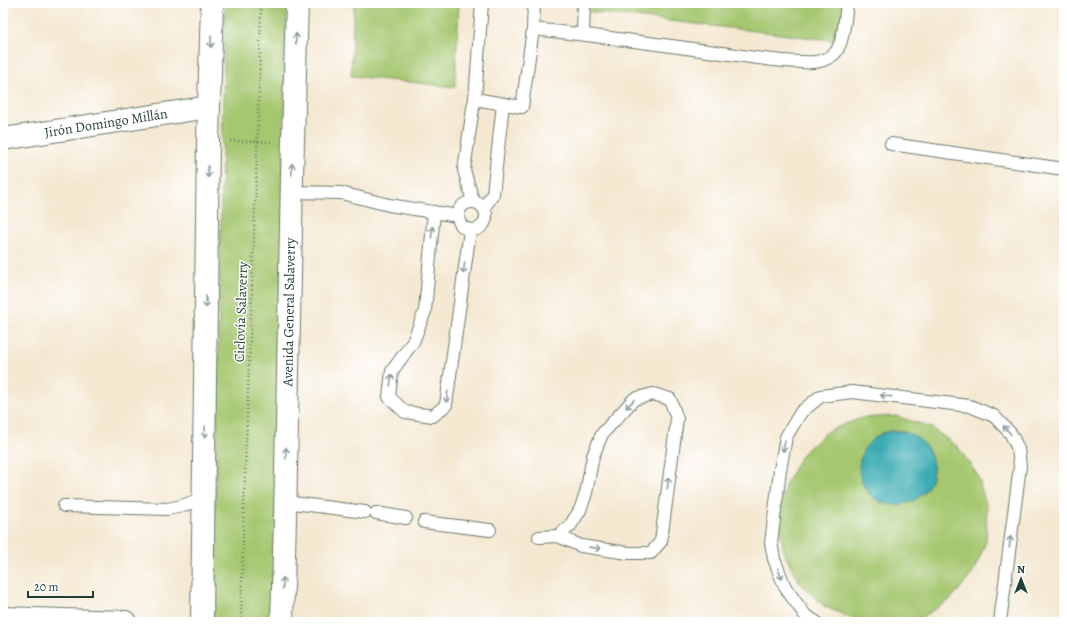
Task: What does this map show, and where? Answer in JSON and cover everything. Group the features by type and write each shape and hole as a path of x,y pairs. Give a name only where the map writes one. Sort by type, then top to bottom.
{"main road":[{"path":"202,622 208,140 212,3"},
{"name":"Avenida General Salaverry","path":"282,622 291,192 297,3"},
{"name":"Jirón Domingo Millán","path":"3,139 209,107"},
{"path":"3,618 125,622"}],"lane":[{"path":"473,202 464,170 475,99 482,3"},
{"path":"475,99 522,107 533,29 534,3"},
{"path":"583,34 584,3"},
{"path":"533,29 583,34 770,60 820,62 833,55 843,37 847,3"},
{"path":"484,208 493,194 503,104"},
{"path":"891,144 1064,169"},
{"path":"291,192 341,193 389,205 458,216"},
{"path":"473,202 484,208 487,217 483,225 479,228 470,230 461,225 458,216 459,211 464,204 473,202"},
{"path":"434,212 425,311 413,342 392,370 389,397 405,412 433,416 446,405 470,230"},
{"path":"816,622 805,615 785,587 774,559 772,543 780,470 786,437 801,412 821,396 852,392 970,406 994,416 1011,434 1018,448 1020,466 1000,622"},
{"path":"539,537 558,536 581,546 628,553 651,553 661,541 677,419 670,399 653,394 634,399 602,434 593,456 586,493 580,510 570,526 558,536"},
{"path":"64,506 168,509 182,506 204,498"},
{"path":"285,502 371,512 406,518"},
{"path":"424,522 490,530"}],"path":[{"name":"Ciclovía Salaverry","path":"241,622 243,519 261,3"},
{"path":"208,140 293,143"}],"green space":[{"path":"225,3 287,3 274,622 213,622"},
{"path":"354,3 459,3 455,87 351,76"},
{"path":"577,3 845,3 839,41 576,10"},
{"path":"896,416 930,427 958,447 978,476 987,508 986,542 973,573 951,599 922,617 899,622 869,622 855,620 824,606 800,583 784,553 778,519 785,485 802,454 828,431 861,418","holes":["891,430 903,431 934,466 932,478 927,489 918,498 882,503 872,497 864,487 879,434"]}],"water":[{"path":"889,431 903,431 917,437 927,447 933,461 931,482 927,489 917,499 903,505 889,505 875,499 865,489 859,475 859,461 865,447 875,437"}]}
